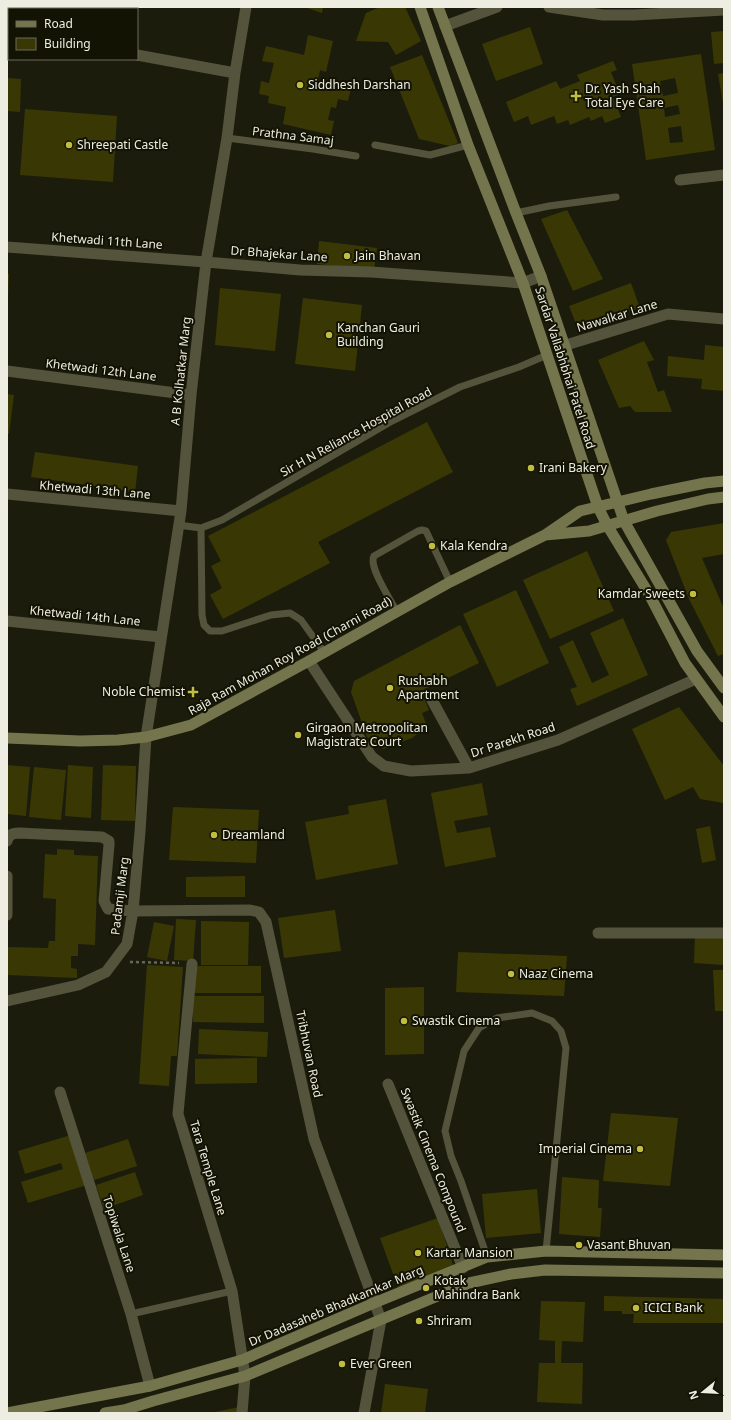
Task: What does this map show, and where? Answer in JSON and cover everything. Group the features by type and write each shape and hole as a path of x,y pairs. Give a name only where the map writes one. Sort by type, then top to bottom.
{"main road":[{"name":"Sardar Vallabhbhai Patel Road","path":"420,7 468,145 523,283 598,506 607,525 649,594 685,663 724,717"},
{"name":"Sardar Vallabhbhai Patel Road","path":"438,7 516,213 542,276 624,521 697,651 724,688"},
{"name":"Raja Ram Mohan Roy Road (Charni Road)","path":"7,738 80,741 146,737 191,725 450,582 545,535 580,510 705,483 724,481"},
{"path":"705,483 708,500"},
{"name":"Raja Ram Mohan Roy Road (Charni Road)","path":"545,535 589,531 657,511 724,497"},
{"name":"Dr Dadasaheb Bhadkamkar Marg","path":"7,1413 20,1412 150,1386 242,1360 374,1303 487,1258 546,1251 724,1255"},
{"path":"105,1413 124,1412 153,1401 245,1376 469,1283 511,1274 546,1270 724,1273"},
{"path":"303,1334 309,1349"}],"street":[{"name":"A B Kolhatkar Marg","path":"146,737 181,511 191,395 206,262 227,138 235,73 246,7"},
{"path":"445,26 497,7"},
{"path":"549,7 602,15 634,15 724,10"},
{"path":"138,54 235,73"},
{"path":"680,180 724,176"},
{"name":"Khetwadi 11th Lane","path":"7,247 206,262"},
{"name":"Dr Bhajekar Lane","path":"206,262 300,270 371,272 523,283 542,276"},
{"name":"Nawalkar Lane","path":"566,345 668,314 724,319"},
{"name":"Khetwadi 12th Lane","path":"7,371 191,395"},
{"name":"Khetwadi 13th Lane","path":"7,494 181,511"},
{"name":"Khetwadi 14th Lane","path":"7,621 161,637"},
{"name":"Dr Parekh Road","path":"309,661 372,757 384,766 411,771 469,768 558,740 696,679"},
{"path":"432,700 469,768"},
{"name":"Padamji Marg","path":"7,1001 78,985 106,972 127,944 133,911 146,737"},
{"name":"Tribhuvan Road","path":"7,841 8,837 19,833 106,838 109,841 109,845 104,902 108,909 133,911 250,910 259,912 266,922 314,1139 381,1320"},
{"path":"7,876 7,915"},
{"path":"598,933 724,934"},
{"name":"Tara Temple Lane","path":"192,964 178,1114 232,1291 245,1376 242,1413"},
{"name":"Swastik Cinema Compound","path":"388,1084 462,1268"},
{"name":"Topiwala Lane","path":"60,1092 131,1314 150,1386"},
{"path":"364,1413 381,1320"}],"lane":[{"name":"Prathna Samaj","path":"227,138 356,156"},
{"path":"376,145 430,155 468,145"},
{"path":"516,213 549,206 616,197"},
{"name":"Sir H N Reliance Hospital Road","path":"178,525 201,528 222,520 399,418 460,387 519,367 546,355"},
{"path":"201,528 202,615 204,625 210,631 222,631 271,615 290,613 301,620 324,652"},
{"path":"398,612 374,569 372,559 374,556 418,531 426,531 450,582"},
{"path":"487,1258 451,1156 445,1131 464,1051 478,1028 496,1018 532,1013 552,1021 561,1031 566,1048 546,1251"},
{"path":"131,1314 232,1291"}],"path":[{"path":"127,944 127,962 192,964"}],"building":[{"path":"7,7 30,7 8,8 7,17"},
{"path":"304,7 323,7 322,13"},
{"path":"380,7 405,7 421,41 396,55 388,42 356,41 366,13"},
{"path":"530,27 543,64 496,81 482,44"},
{"path":"724,31 724,63 714,64 711,32"},
{"name":"Siddhesh Darshan","path":"308,35 333,41 326,72 320,70 318,80 351,88 348,101 338,99 336,108 331,107 328,120 334,121 331,135 283,124 286,107 268,103 269,96 259,94 261,81 269,83 274,63 262,61 266,46 304,55"},
{"path":"701,54 715,150 646,160 632,64","holes":["675,78 678,93 663,96 660,81","678,105 680,114 665,117 664,108","681,126 683,142 670,143 668,128"]},
{"path":"422,55 458,143 450,146 419,139 390,67"},
{"path":"613,61 617,70 611,72 620,94 613,97 621,117 605,123 602,116 591,121 589,117 570,125 568,120 557,124 554,116 531,125 528,116 514,122 506,102 556,81 560,89 580,81 577,75"},
{"path":"724,73 724,103 723,103 718,74"},
{"path":"7,78 21,79 20,112 7,111"},
{"name":"Shreepati Castle","path":"25,109 117,116 113,182 20,175"},
{"path":"567,210 603,279 573,291 541,219"},
{"name":"Jain Bhavan","path":"319,241 377,248 374,271 317,264"},
{"path":"7,274 9,274 8,297 7,297"},
{"path":"631,283 640,308 579,331 569,306"},
{"path":"220,288 281,294 275,351 215,345"},
{"name":"Kanchan Gauri Building","path":"303,298 362,305 355,371 295,364"},
{"path":"644,341 654,360 647,362 658,392 664,390 672,412 635,412 630,406 619,408 598,360"},
{"path":"705,345 724,347 724,391 701,389 702,379 667,376 668,356 704,360"},
{"path":"7,394 14,395 9,434 7,433"},
{"path":"427,422 453,472 318,542 330,563 223,619 210,595 222,588 211,566 221,561 208,536"},
{"path":"35,452 138,466 135,492 31,477"},
{"path":"724,523 724,554 702,558 724,609 724,654 718,656 689,599 666,540 671,532"},
{"path":"587,551 614,611 550,639 523,580"},
{"path":"516,590 549,663 497,687 463,614"},
{"path":"623,618 648,675 577,706 570,689 577,687 559,647 573,640 592,683 609,675 590,633"},
{"name":"Rushabh Apartment","path":"460,625 479,663 421,691 429,710 422,713 427,726 412,738 383,749 367,737 351,692 354,681"},
{"path":"679,707 724,766 724,803 700,799 693,787 665,800 632,729"},
{"path":"7,765 30,767 26,816 7,814"},
{"path":"68,765 93,767 91,818 65,816"},
{"path":"103,765 136,766 135,821 101,820"},
{"path":"34,767 66,770 61,820 29,817"},
{"path":"482,783 488,815 454,821 457,833 490,827 496,857 445,867 431,793"},
{"path":"386,799 398,864 316,880 305,822 349,814 348,806"},
{"name":"Dreamland","path":"173,807 259,810 256,863 169,860"},
{"path":"710,826 716,860 702,863 696,829"},
{"path":"57,849 74,850 74,855 98,856 95,945 78,944 78,956 71,956 71,968 77,969 77,978 7,975 7,947 48,948 49,941 55,941 56,899 43,898 45,854 57,855"},
{"path":"245,876 245,897 186,897 186,877"},
{"path":"335,910 341,951 284,958 278,918"},
{"path":"176,919 196,920 193,961 174,960"},
{"path":"201,921 249,922 248,965 201,965"},
{"path":"154,922 174,926 167,961 147,957"},
{"path":"695,935 724,937 724,965 694,963"},
{"name":"Naaz Cinema","path":"458,952 567,956 564,996 456,992"},
{"path":"147,965 183,967 177,1056 171,1056 169,1086 139,1084"},
{"path":"194,966 261,966 261,993 194,993"},
{"path":"713,970 724,970 724,1011 715,1011"},
{"name":"Swastik Cinema","path":"424,987 424,1054 385,1055 385,988"},
{"path":"193,996 264,996 264,1023 193,1022"},
{"path":"199,1029 268,1032 267,1057 198,1054"},
{"path":"257,1058 257,1083 195,1084 195,1059"},
{"name":"Imperial Cinema","path":"611,1113 678,1118 670,1186 603,1181"},
{"path":"71,1135 87,1185 28,1203 21,1182 63,1169 61,1163 25,1174 18,1151"},
{"path":"128,1139 137,1166 94,1180 85,1153"},
{"path":"135,1172 143,1195 104,1209 96,1185"},
{"path":"562,1177 599,1180 598,1208 602,1208 600,1237 559,1234"},
{"path":"537,1189 541,1233 486,1238 482,1194"},
{"name":"Kartar Mansion","path":"438,1218 454,1268 399,1290 380,1238"},
{"path":"604,1296 724,1299 724,1323 633,1323 634,1314 622,1314 622,1311 604,1311"},
{"path":"541,1301 585,1302 583,1342 562,1341 561,1363 583,1363 582,1404 537,1402 539,1363 555,1363 555,1341 539,1340"},
{"path":"385,1384 428,1389 425,1413 381,1413"},
{"path":"239,1407 238,1413 215,1413 215,1412"}],"place":[{"name":"Siddhesh Darshan","path":"300,85"},
{"name":"Dr. Yash Shah Total Eye Care","path":"576,96"},
{"name":"Shreepati Castle","path":"69,145"},
{"name":"Jain Bhavan","path":"347,256"},
{"name":"Kanchan Gauri Building","path":"329,335"},
{"name":"Irani Bakery","path":"531,468"},
{"name":"Kala Kendra","path":"432,546"},
{"name":"Kamdar Sweets","path":"693,594"},
{"name":"Rushabh Apartment","path":"390,688"},
{"name":"Noble Chemist","path":"193,692"},
{"name":"Girgaon Metropolitan Magistrate Court","path":"298,735"},
{"name":"Dreamland","path":"214,835"},
{"name":"Naaz Cinema","path":"511,974"},
{"name":"Swastik Cinema","path":"404,1021"},
{"name":"Imperial Cinema","path":"640,1149"},
{"name":"Vasant Bhuvan","path":"579,1245"},
{"name":"Kartar Mansion","path":"418,1253"},
{"name":"Kotak Mahindra Bank","path":"426,1288"},
{"name":"ICICI Bank","path":"636,1308"},
{"name":"Shriram","path":"419,1321"},
{"name":"Ever Green","path":"342,1364"}]}
